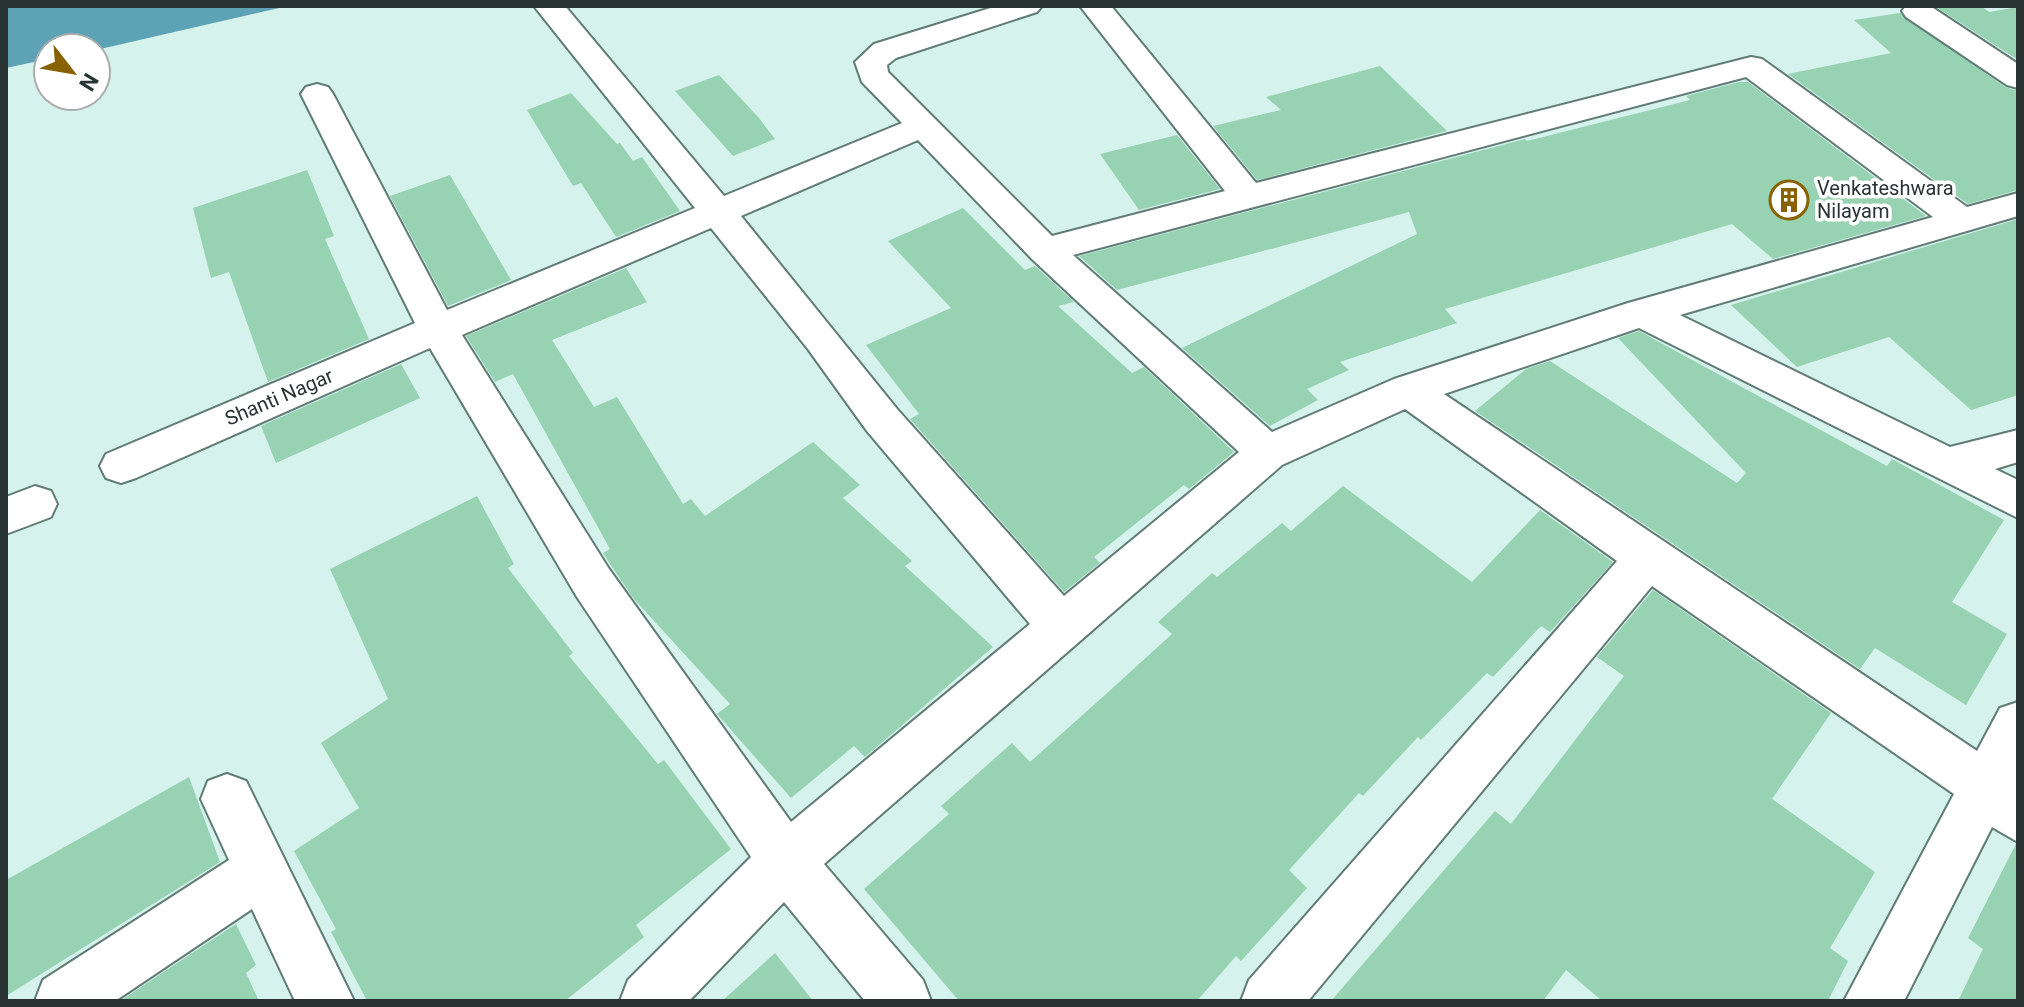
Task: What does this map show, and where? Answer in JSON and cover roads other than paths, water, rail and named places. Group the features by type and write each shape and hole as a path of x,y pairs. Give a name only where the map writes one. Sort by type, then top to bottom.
{"street":[{"path":"549,6 822,339 882,420 1062,627"},
{"path":"1027,6 885,51 871,62 873,75 1045,250 1267,453"},
{"path":"1095,6 1247,195"},
{"path":"1917,11 2018,78"},
{"path":"1045,250 1751,66 1961,220"},
{"path":"317,94 438,329 593,583 786,861 902,1001"},
{"name":"Shanti Nagar","path":"121,466 438,329 921,127"},
{"path":"649,1001 786,861 1267,453 1408,390 1642,313 2018,204"},
{"path":"1642,313 2018,500"},
{"path":"1408,390 2003,802"},
{"path":"1950,464 2018,446"},
{"path":"1270,1001 1648,558"},
{"path":"1873,1001 2003,802 2018,725"},
{"path":"227,799 325,1001"},
{"path":"64,1001 262,870"}],"water":[{"path":"6,6 288,6 112,46 112,32 32,32 32,62 6,68"}],"place":[{"name":"Venkateshwara Nilayam","path":"1789,200"}]}
